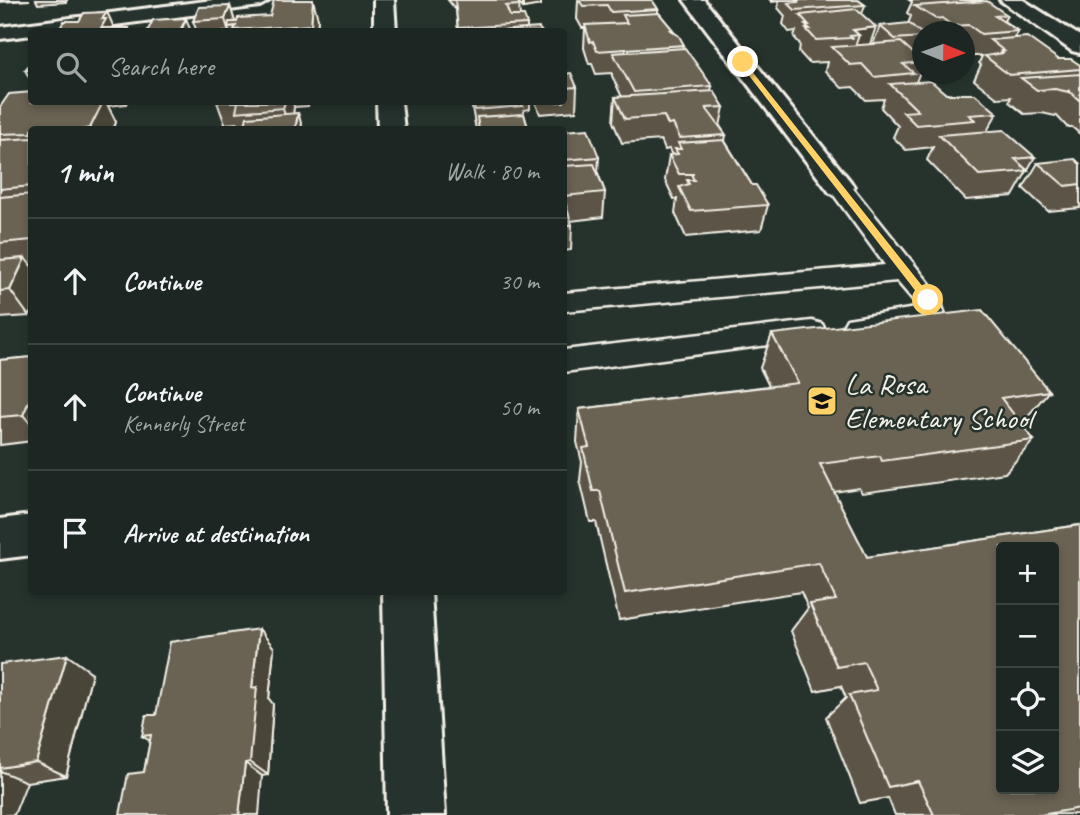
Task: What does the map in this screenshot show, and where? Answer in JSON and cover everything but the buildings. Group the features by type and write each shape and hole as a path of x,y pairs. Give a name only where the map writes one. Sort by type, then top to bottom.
{"street":[{"path":"40,28 260,0"},
{"path":"384,0 386,28"},
{"path":"694,0 840,187"},
{"path":"1010,0 1080,46"},
{"path":"0,52 8,32 28,29"},
{"path":"389,105 391,126"},
{"path":"0,539 28,536"},
{"path":"407,595 416,815"}],"lane":[{"path":"567,361 931,315 928,300 840,187"},
{"path":"567,302 904,272"}],"place":[{"name":"La Rosa Elementary School","path":"822,401"}],"route":[{"path":"743,62 928,300"}]}
